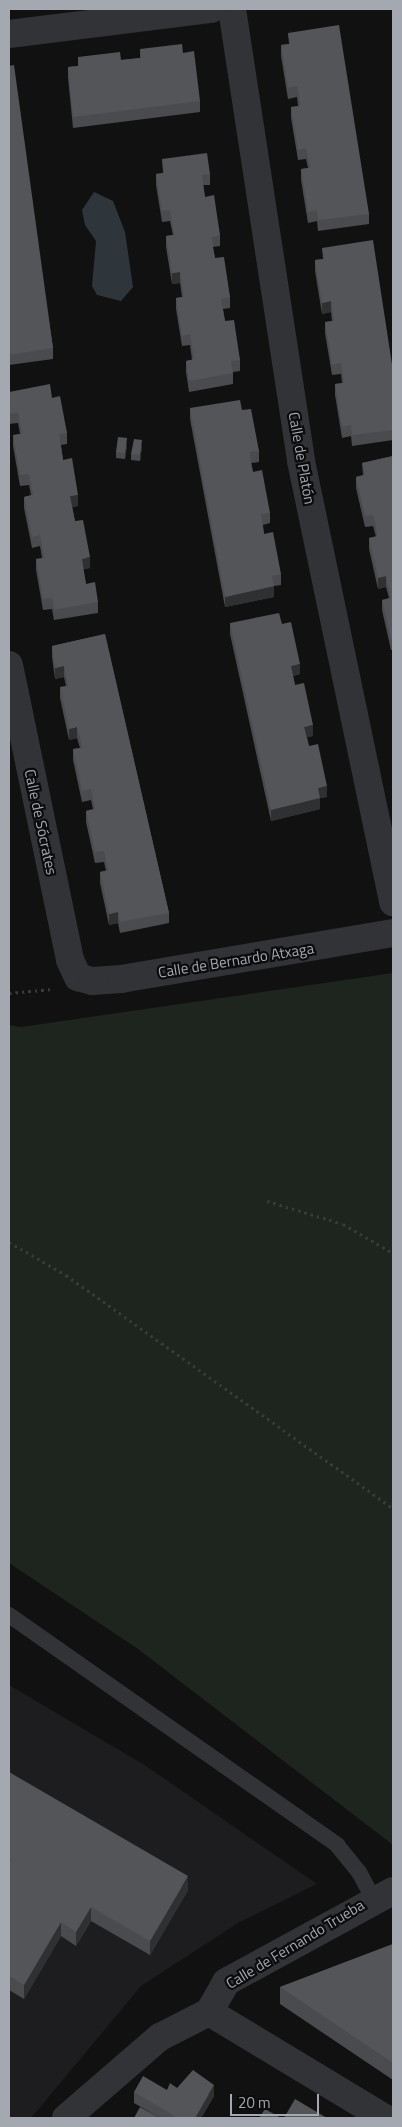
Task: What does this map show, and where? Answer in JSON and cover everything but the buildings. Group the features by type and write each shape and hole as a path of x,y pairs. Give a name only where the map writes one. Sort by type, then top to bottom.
{"street":[{"path":"9,34 211,9"},
{"name":"Calle de Platón","path":"232,9 301,461 393,903"},
{"name":"Calle de Sócrates","path":"9,665 70,960 78,976"},
{"name":"Calle de Bernardo Atxaga","path":"78,976 92,981 121,979 393,934"},
{"name":"Calle de Fernando Trueba","path":"209,2012 226,1982 383,1895"},
{"path":"66,2118 160,2037 209,2012 376,2116"}],"lane":[{"path":"9,1615 337,1845 359,1872 383,1895"}],"path":[{"path":"9,992 61,988 78,976"},
{"path":"267,1201 343,1224 393,1253"},
{"path":"9,1242 66,1275 393,1508"}],"shaded area":[{"path":"94,192 113,201 125,232 133,287 121,301 97,295 92,286 96,241 85,225 82,210"},
{"path":"393,973 393,1845 138,1649 9,1563 9,1025 21,1027"},
{"path":"9,1685 146,1766 317,1884 238,1923 141,1986 31,2118 9,2118"}]}
